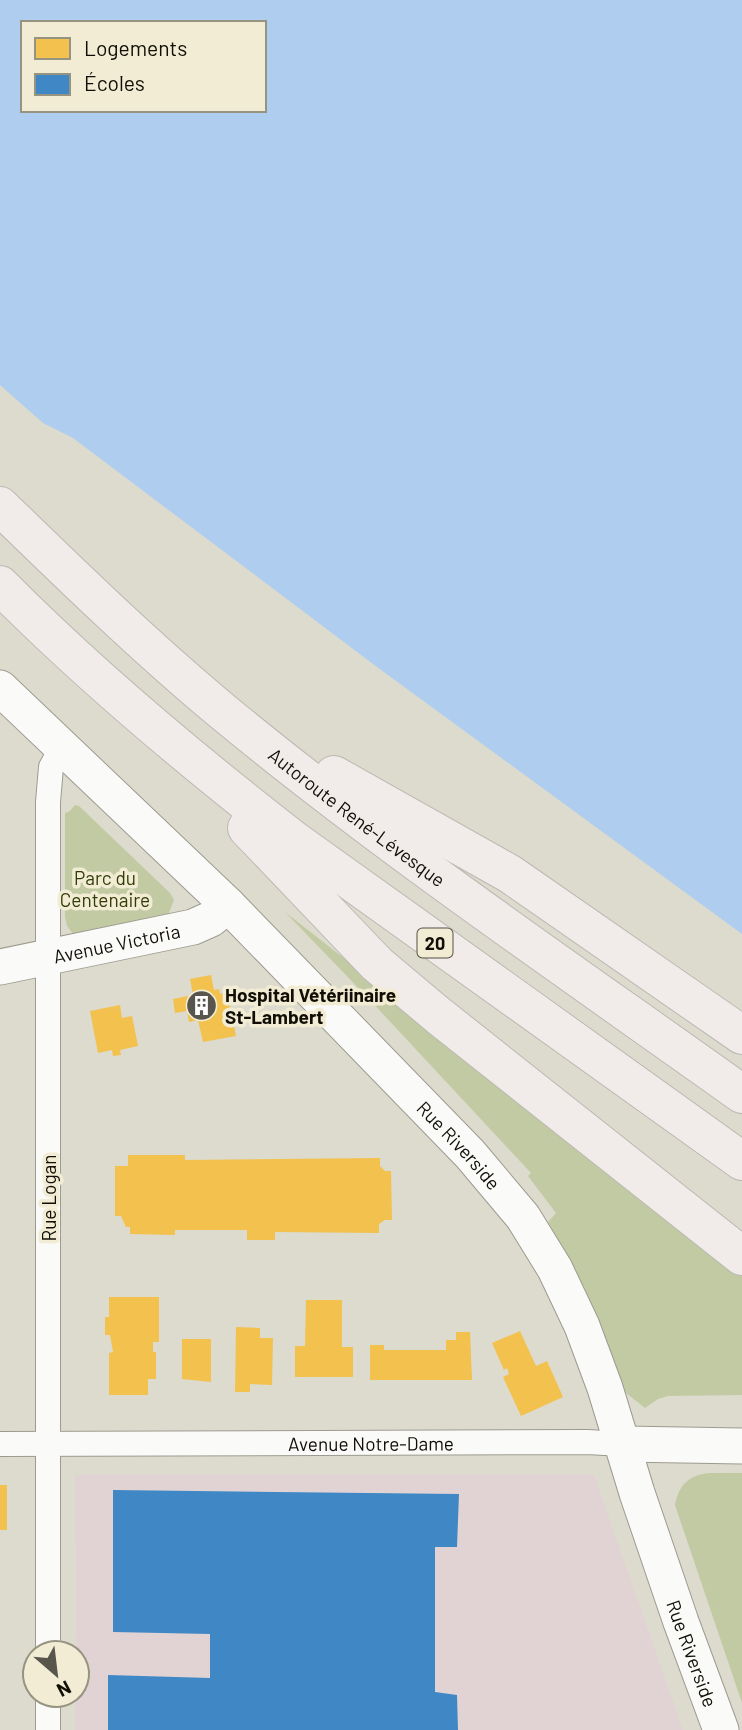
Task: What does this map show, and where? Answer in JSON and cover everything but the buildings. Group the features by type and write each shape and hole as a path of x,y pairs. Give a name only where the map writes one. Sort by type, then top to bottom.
{"highway":[{"name":"Autoroute René-Lévesque","path":"0,506 106,609 223,711 429,872 742,1094"},
{"name":"20","path":"0,584 138,712 240,798 348,880 742,1161"},
{"path":"223,711 510,874 742,1035"},
{"path":"138,712 377,964 742,1256"}],"street":[{"name":"Rue Riverside","path":"0,688 228,905 470,1154 523,1217 555,1269 582,1326 677,1609 721,1730"},
{"name":"Rue Logan","path":"48,1639 49,774 54,758 62,747"},
{"name":"Avenue Victoria","path":"0,967 193,927 211,919 228,905"},
{"name":"Avenue Notre-Dame","path":"0,1444 587,1442 742,1446"},
{"path":"48,1709 48,1730"}],"shaded area":[{"path":"75,1475 594,1475 683,1730 75,1730 75,1709 91,1709 91,1639 76,1639"}],"green space":[{"name":"Parc du Centenaire","path":"75,805 170,893 174,900 168,915 73,934 65,917 65,813"},
{"path":"285,912 742,1271 742,1395 668,1396 645,1408 626,1393 584,1288 548,1222 556,1213 528,1176 531,1173"},
{"path":"709,1473 742,1473 742,1703 675,1505 686,1482"}],"water":[{"path":"0,0 742,0 742,934 377,667 73,438 43,423 0,385"}],"place":[{"name":"Hospital Vétériinaire St-Lambert","path":"202,1005"}]}
